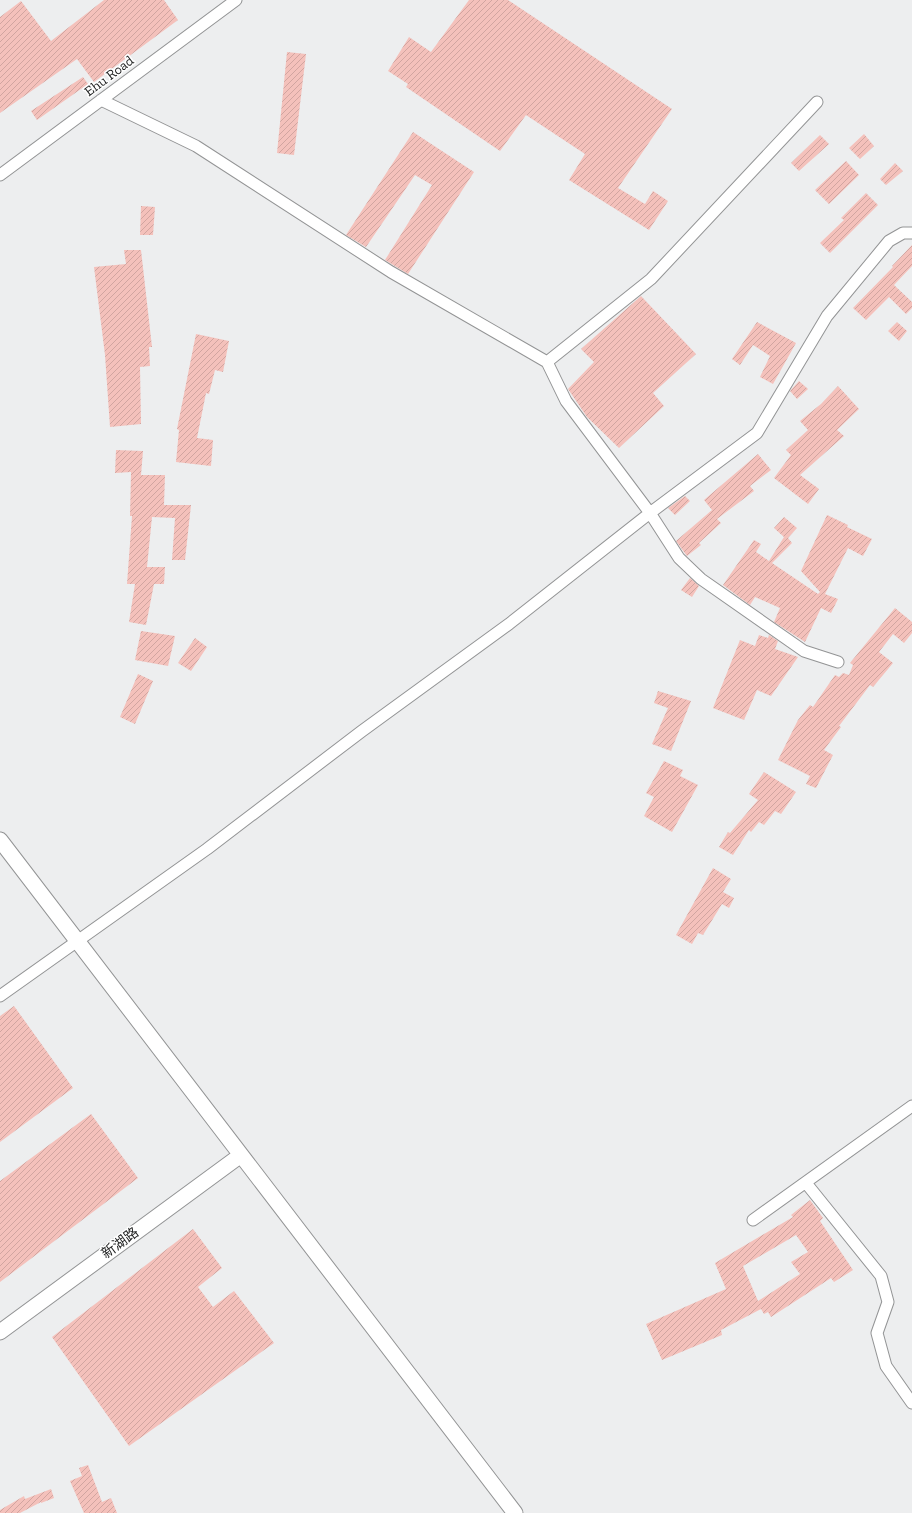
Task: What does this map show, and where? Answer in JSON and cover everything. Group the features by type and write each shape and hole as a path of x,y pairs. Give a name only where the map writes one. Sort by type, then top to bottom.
{"street":[{"name":"Ehu Road","path":"0,175 236,0"},
{"path":"101,100 196,146 391,272 547,362 566,401 650,513 679,558 702,579 804,651 838,662"},
{"path":"547,362 651,279 817,102"},
{"path":"0,996 206,848 362,731 510,624 650,513 757,433 827,316 888,241 903,233 912,233"},
{"path":"0,840 515,1513"},
{"path":"753,1220 912,1106"},
{"name":"新湖路","path":"0,1332 241,1154"},
{"path":"806,1182 881,1276 888,1302 878,1333 886,1366 912,1404"}],"building":[{"path":"104,0 164,0 178,20 94,82 77,59 0,113 0,17 21,1 51,41"},
{"path":"469,0 508,0 672,109 618,188 645,204 653,191 668,201 649,230 569,180 585,154 526,115 500,151 406,87 408,84 388,71 409,37 431,52"},
{"path":"287,52 306,54 294,155 277,153"},
{"path":"83,77 88,84 37,120 31,111"},
{"path":"413,132 474,172 408,274 385,260 432,185 415,175 366,247 346,235"},
{"path":"864,134 874,146 860,159 849,148"},
{"path":"820,135 829,144 799,171 791,163"},
{"path":"846,161 859,175 829,204 815,190"},
{"path":"895,163 903,171 886,185 880,179"},
{"path":"866,193 878,205 830,253 820,243 844,220 841,218"},
{"path":"141,206 155,207 153,235 140,235"},
{"path":"912,245 912,266 894,285 912,302 912,308 906,314 889,297 866,320 853,308"},
{"path":"124,250 141,250 152,347 149,347 150,366 140,367 141,424 110,427 105,355 94,267 126,264"},
{"path":"641,296 696,354 653,393 664,406 619,448 587,417 568,389 594,362 581,349"},
{"path":"757,322 796,343 773,384 760,377 770,356 753,345 740,365 732,359"},
{"path":"897,322 907,331 899,341 888,331"},
{"path":"196,334 229,341 223,372 215,370 209,394 206,393 197,438 213,440 211,466 176,462 179,430 177,429"},
{"path":"799,381 808,389 797,399 790,391"},
{"path":"838,386 859,409 837,430 844,436 800,475 819,489 808,504 774,478 791,455 786,450 808,430 800,421 821,404"},
{"path":"116,450 143,451 141,475 165,475 164,505 191,505 185,560 172,560 175,518 152,517 147,567 165,567 164,584 154,584 146,625 129,622 135,584 127,584 132,516 130,516 131,472 115,473"},
{"path":"758,454 771,470 750,486 754,491 717,519 721,523 699,543 701,545 687,556 676,541 712,510 704,500"},
{"path":"685,496 690,501 675,515 668,508"},
{"path":"827,515 872,539 863,556 848,548 825,594 838,599 831,613 821,608 805,642 774,622 780,608 755,597 750,605 723,585 754,540 761,544 756,552 769,561 784,537 774,528 784,517 797,528 788,538 792,543 772,563 818,594 820,592 801,571"},
{"path":"690,578 699,586 692,597 681,590"},
{"path":"895,608 912,622 912,633 904,643 893,634 879,652 893,663 873,687 870,685 839,726 841,727 824,750 833,755 816,788 806,784 810,776 778,760 798,720 810,705 813,707 835,675 839,677 843,673 849,675 853,665 850,663"},
{"path":"141,631 175,636 168,666 135,660"},
{"path":"759,635 768,638 769,635 778,641 775,649 798,657 771,696 757,690 744,720 713,708 740,640 755,646"},
{"path":"195,638 207,647 191,671 178,663"},
{"path":"138,674 153,681 135,724 120,717"},
{"path":"658,691 691,701 671,751 652,744 668,708 654,703"},
{"path":"664,761 683,770 680,776 698,785 672,832 644,816 654,797 646,793"},
{"path":"764,772 796,792 781,814 775,811 764,825 759,822 751,832 749,830 733,855 719,847 728,832 730,833 758,800 749,794"},
{"path":"713,868 731,879 723,892 734,898 729,908 722,904 703,935 698,933 692,944 676,935"},
{"path":"14,1006 73,1088 0,1142 0,1016"},
{"path":"91,1114 138,1178 0,1282 0,1181"},
{"path":"810,1200 823,1218 820,1221 853,1270 834,1282 831,1278 771,1317 768,1312 764,1314 761,1309 721,1330 722,1335 662,1360 646,1324 726,1289 715,1263 793,1217 791,1215","holes":["796,1235 808,1252 791,1262 800,1274 758,1301 743,1266"]},
{"path":"193,1229 222,1268 198,1287 213,1307 234,1291 274,1343 129,1446 52,1337"},
{"path":"88,1465 102,1502 111,1498 117,1513 84,1513 70,1481 82,1476 79,1468"},
{"path":"51,1489 54,1498 41,1502 20,1513 0,1513 0,1510 24,1496 25,1499"}]}
